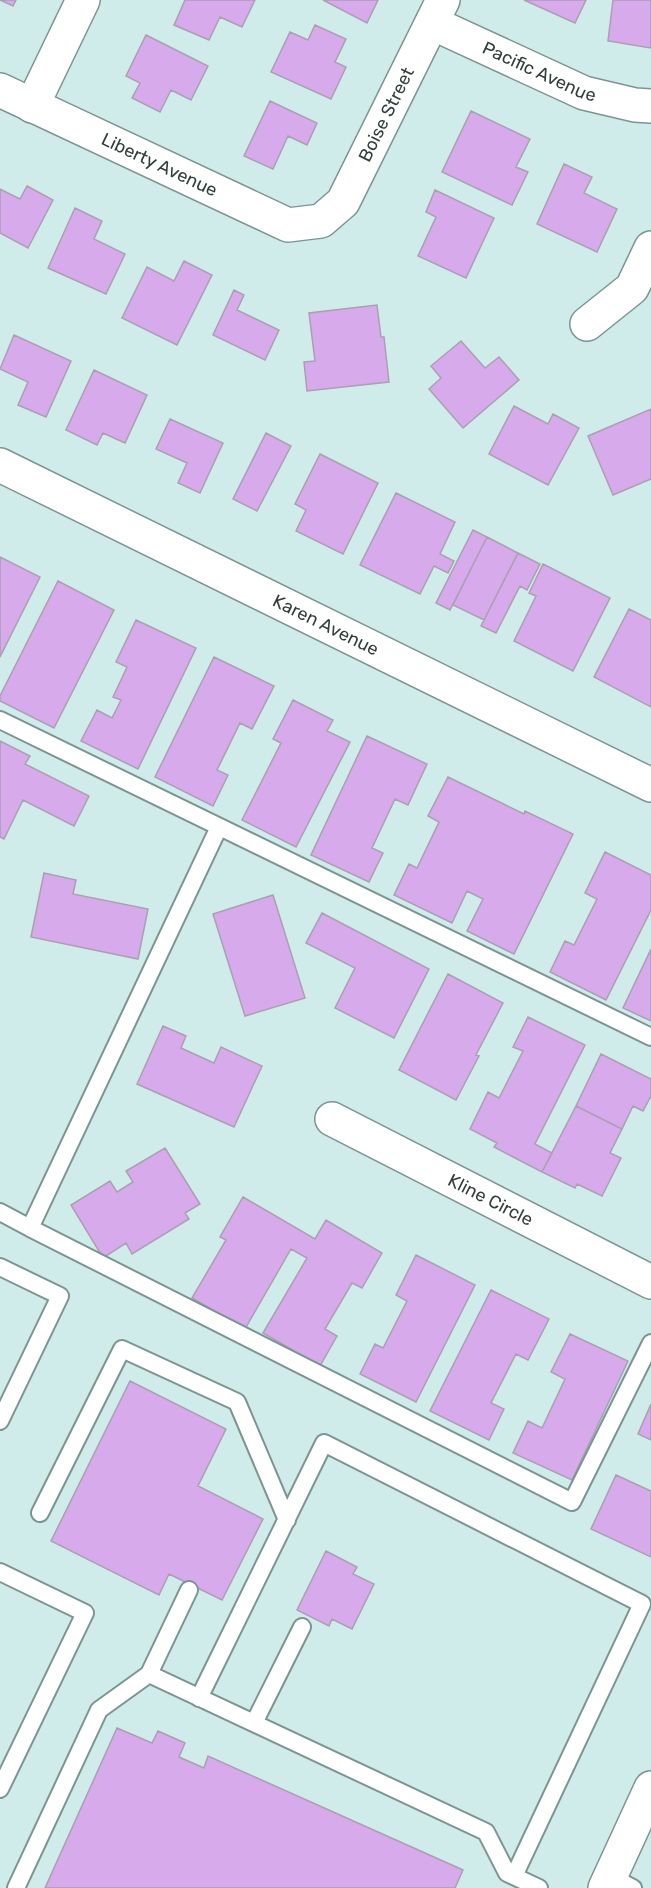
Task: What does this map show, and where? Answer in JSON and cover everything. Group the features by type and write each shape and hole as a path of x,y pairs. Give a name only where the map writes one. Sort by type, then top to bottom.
{"street":[{"path":"32,105 83,0"},
{"name":"Pacific Avenue","path":"438,11 584,93 635,105 651,106"},
{"name":"Boise Street","path":"321,221 343,202 438,11"},
{"name":"Liberty Avenue","path":"0,90 288,225 321,221"},
{"path":"587,324 632,288 651,248"},
{"name":"Karen Avenue","path":"0,465 651,785"},
{"name":"Kline Circle","path":"332,1119 651,1282"},
{"path":"616,1884 651,1788"}],"lane":[{"path":"0,720 651,1037"},
{"path":"30,1228 219,826"},
{"path":"0,1212 572,1502 651,1343"},
{"path":"0,1421 60,1296 1,1269"},
{"path":"40,1513 122,1349 237,1402 287,1520"},
{"path":"199,1698 324,1443 642,1604 514,1876"},
{"path":"0,1572 85,1613 6,1761 0,1789"},
{"path":"16,1888 99,1710 149,1674 189,1590"},
{"path":"254,1724 302,1627"},
{"path":"149,1674 486,1832 507,1873 539,1888"}],"building":[{"path":"0,0 16,0 13,6"},
{"path":"185,0 255,0 242,27 220,17 209,40 174,25"},
{"path":"323,0 378,0 367,23"},
{"path":"524,0 586,0 575,23"},
{"path":"613,0 651,0 651,48 608,41"},
{"path":"315,25 346,39 335,62 346,67 331,99 271,72 290,32 308,40"},
{"path":"146,35 208,66 191,100 171,90 160,112 132,98 140,83 126,76"},
{"path":"270,101 317,123 307,145 288,136 273,169 244,156"},
{"path":"471,111 530,139 516,167 528,172 512,205 442,172"},
{"path":"564,164 592,177 584,193 617,209 597,252 537,224"},
{"path":"27,186 53,200 28,248 0,233 0,189 20,199"},
{"path":"435,190 494,218 466,278 418,256 436,217 426,212"},
{"path":"75,208 102,221 94,239 125,254 106,294 48,268"},
{"path":"184,261 212,275 177,345 122,318 147,267 174,281"},
{"path":"234,290 244,295 237,310 279,330 265,360 213,335"},
{"path":"377,305 381,337 384,337 389,382 307,391 304,362 315,361 309,313"},
{"path":"14,335 71,361 46,417 18,405 28,382 0,369"},
{"path":"461,341 485,368 499,357 519,380 463,428 429,389 441,378 431,366"},
{"path":"94,370 147,395 125,443 103,433 97,445 66,430"},
{"path":"514,406 548,424 553,414 579,428 548,485 489,454"},
{"path":"651,409 651,479 613,495 588,436"},
{"path":"170,419 223,443 200,493 178,483 187,463 156,449"},
{"path":"266,433 291,446 257,511 233,499"},
{"path":"320,454 378,483 343,554 296,531 306,510 295,504"},
{"path":"396,493 455,522 440,554 454,561 448,573 434,566 420,594 360,565"},
{"path":"473,530 487,537 450,610 436,603"},
{"path":"487,537 518,553 484,620 453,605"},
{"path":"518,553 540,564 527,590 520,586 496,633 481,626"},
{"path":"0,557 40,577 0,657"},
{"path":"543,564 610,598 573,671 514,641 536,596 529,593"},
{"path":"58,581 114,610 54,728 0,701 0,696"},
{"path":"629,609 651,620 651,707 594,677"},
{"path":"136,620 196,648 138,769 81,741 97,710 112,718 121,700 113,697 127,667 116,662"},
{"path":"214,657 274,686 252,729 240,723 217,770 228,775 213,806 155,777"},
{"path":"293,700 333,720 327,731 350,742 296,847 242,820 281,743 273,739"},
{"path":"367,736 427,764 408,805 395,799 372,848 383,853 369,882 311,855"},
{"path":"0,741 30,756 25,764 89,796 74,826 23,800 4,839 0,837"},
{"path":"448,777 524,814 525,811 573,834 514,954 467,931 483,899 467,891 452,923 394,895 409,864 417,868 439,822 428,816"},
{"path":"605,852 651,875 651,910 606,1000 550,972 565,941 574,945 597,899 585,893"},
{"path":"44,873 76,880 73,894 148,909 138,959 31,937"},
{"path":"273,895 305,998 245,1016 213,914"},
{"path":"322,913 429,969 394,1038 335,1008 355,968 306,943"},
{"path":"651,949 651,1021 623,1008"},
{"path":"448,974 503,1003 456,1100 399,1070"},
{"path":"528,1017 585,1045 535,1144 552,1153 542,1172 494,1147 497,1143 470,1129 488,1092 499,1098 523,1051 513,1047"},
{"path":"163,1026 186,1036 181,1048 214,1063 221,1047 262,1066 234,1127 137,1084"},
{"path":"601,1054 651,1079 651,1096 643,1111 633,1106 622,1129 576,1106"},
{"path":"576,1106 622,1129 610,1153 621,1158 602,1196 577,1184 575,1188 542,1172"},
{"path":"165,1148 200,1204 185,1213 189,1219 132,1254 126,1243 103,1258 71,1205 110,1181 117,1192 133,1182 126,1171"},
{"path":"243,1197 315,1239 326,1220 382,1253 362,1288 352,1283 325,1329 337,1336 320,1366 263,1333 307,1258 291,1249 245,1329 192,1298 226,1240 220,1237"},
{"path":"416,1255 475,1285 416,1402 360,1374 375,1344 383,1348 407,1301 396,1295"},
{"path":"491,1290 549,1319 528,1360 516,1354 491,1403 504,1409 489,1440 430,1411"},
{"path":"570,1334 628,1361 572,1480 513,1453 528,1421 542,1428 565,1379 551,1372"},
{"path":"130,1381 226,1429 198,1486 263,1519 222,1600 169,1574 159,1595 51,1541"},
{"path":"651,1404 651,1440 638,1434"},
{"path":"616,1475 651,1491 651,1557 591,1529"},
{"path":"326,1551 357,1567 353,1574 374,1584 352,1629 332,1619 329,1626 297,1610"},
{"path":"117,1728 152,1743 158,1731 185,1743 179,1757 204,1768 208,1756 463,1870 455,1888 45,1888"}]}
